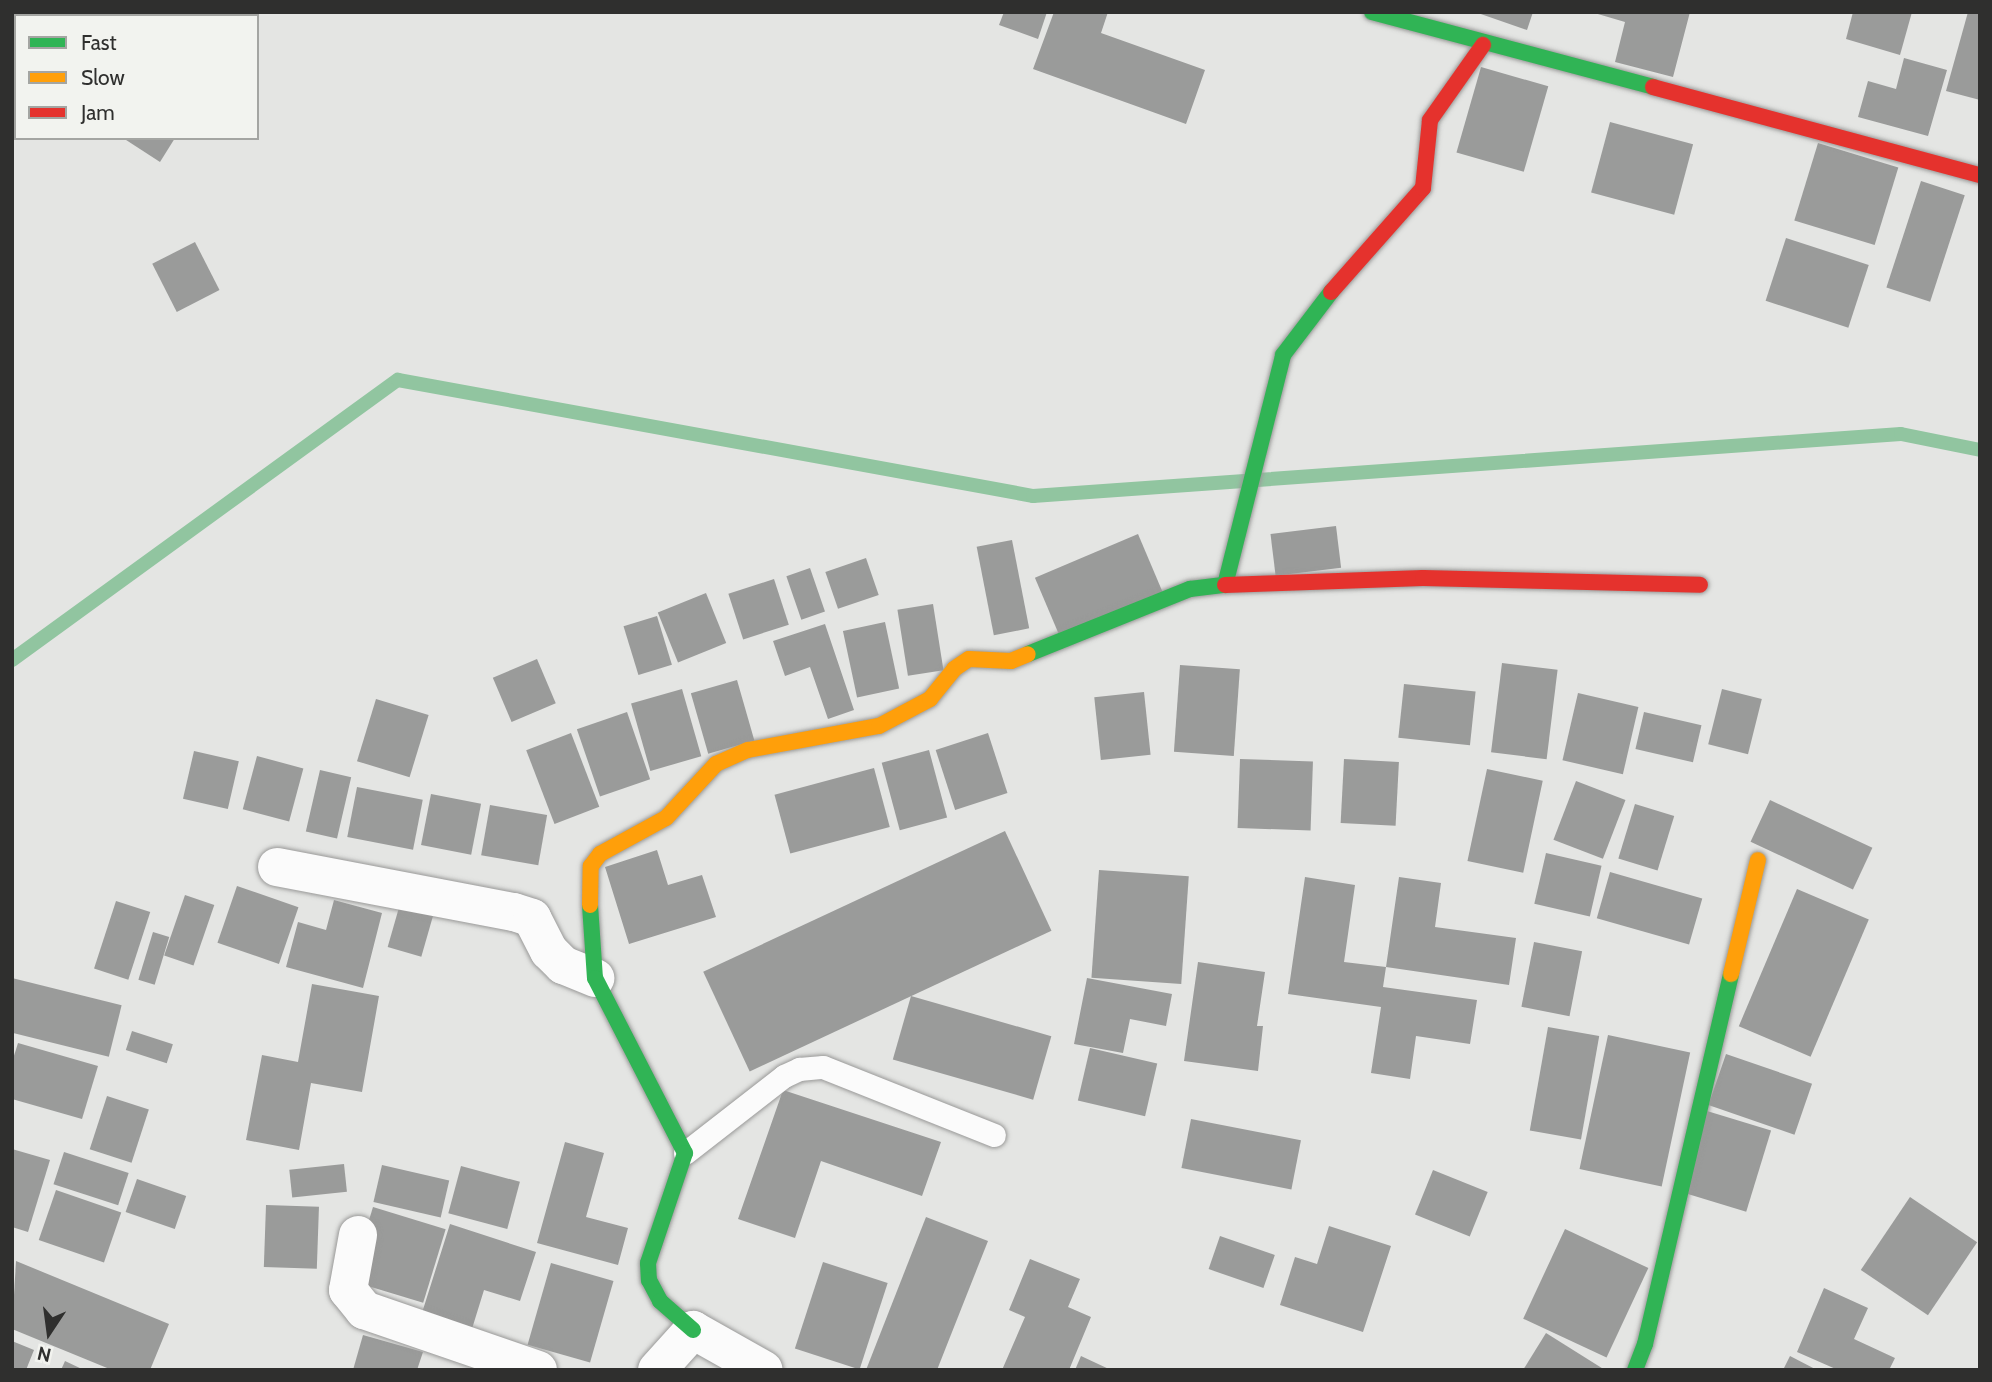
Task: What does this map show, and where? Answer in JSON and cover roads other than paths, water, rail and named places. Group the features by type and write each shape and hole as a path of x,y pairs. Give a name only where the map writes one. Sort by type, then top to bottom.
{"street":[{"path":"1372,12 1483,45 1980,175"},
{"path":"1225,585 1283,355 1292,337 1423,188 1430,120 1483,45"},
{"path":"764,1370 693,1330 660,1301 649,1280 648,1263 685,1153 595,978 588,883 591,866 600,854 666,818 716,764 748,750 811,742 879,726 930,699 954,669 969,659 1021,658 1190,589 1225,585 1423,578 1700,585"},
{"path":"1635,1370 1645,1344 1758,860"},
{"path":"277,867 514,912 532,918 549,951 563,965 595,978"},
{"path":"358,1235 348,1290 364,1310 538,1370"},
{"path":"657,1370 693,1330"}],"lane":[{"path":"685,1153 784,1076 799,1069 822,1068 994,1135"}],"waterway":[{"path":"12,660 398,380 1033,496 1901,434 1980,450"}]}
